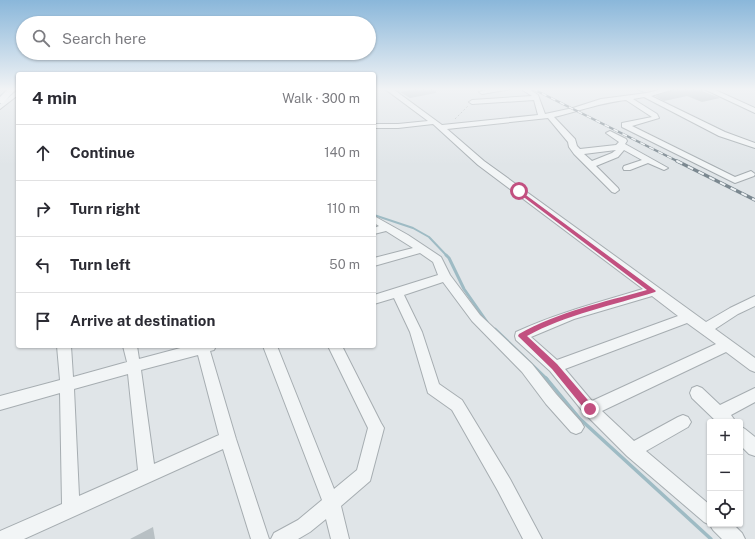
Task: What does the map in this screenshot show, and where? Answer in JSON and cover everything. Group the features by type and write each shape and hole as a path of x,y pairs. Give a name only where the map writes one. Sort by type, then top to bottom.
{"street":[{"path":"425,114 442,125 481,163 755,366"},
{"path":"376,126 442,125 555,114"},
{"path":"654,114 656,118 625,125 735,180 751,174"},
{"path":"684,114 722,134 755,146"},
{"path":"546,116 572,141 572,146 577,152 615,190"},
{"path":"590,165 615,155 621,149 620,146 623,142 622,140 610,133"},
{"path":"577,152 620,146 664,168"},
{"path":"627,168 649,160"},
{"path":"376,220 437,260 445,278 476,318 527,368 550,399 576,427"},
{"path":"376,230 388,227"},
{"path":"376,261 422,249"},
{"path":"376,299 445,278"},
{"path":"653,291 580,312 536,328 521,336 554,367 590,409 633,450 707,513"},
{"path":"397,293 416,332 433,388 457,405 501,479 533,539"},
{"path":"705,329 734,311 755,301"},
{"path":"554,367 689,317"},
{"path":"590,409 728,345"},
{"path":"64,348 67,384 71,510"},
{"path":"130,348 134,366 147,474"},
{"path":"0,403 200,348"},
{"path":"204,348 228,439 260,539"},
{"path":"271,348 331,502 340,539"},
{"path":"280,539 304,526 364,475 376,428 336,348"},
{"path":"697,393 723,418 755,395"},
{"path":"633,450 683,422"},
{"path":"743,437 755,448"},
{"path":"3,539 228,439"},
{"path":"722,527 736,539"}],"path":[{"path":"442,125 456,114"}],"building":[{"path":"153,527 155,539 130,539"}],"waterway":[{"path":"376,216 413,228 429,237 447,256"},
{"path":"447,256 464,289 487,322"},
{"path":"495,329 546,378"},
{"path":"546,378 580,419 711,539"}],"railway":[{"path":"583,114 755,200"}],"route":[{"path":"519,191 653,291 580,312 536,328 521,336 554,367 590,409"}]}
